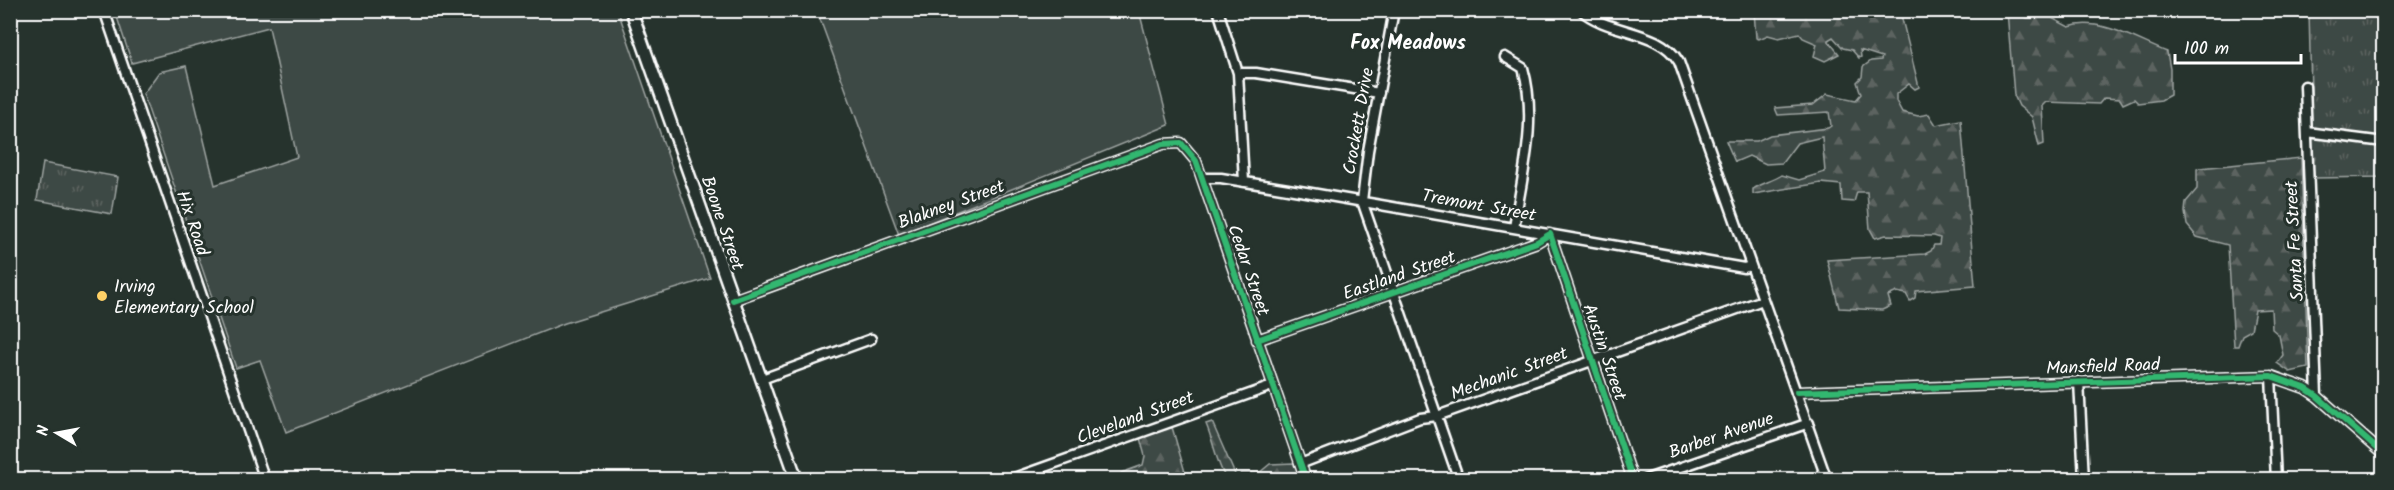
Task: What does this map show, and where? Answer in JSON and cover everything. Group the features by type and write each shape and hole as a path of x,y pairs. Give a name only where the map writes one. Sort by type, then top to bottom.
{"street":[{"name":"Hix Road","path":"104,10 265,480"},
{"name":"Boone Street","path":"631,10 797,480"},
{"path":"1218,10 1238,73 1244,182"},
{"name":"Crockett Drive","path":"1362,201 1368,151 1394,10"},
{"path":"1581,11 1602,23 1657,41 1676,57 1750,266 1809,423 1827,480"},
{"path":"1505,57 1523,68 1530,91 1530,120 1514,228"},
{"path":"1238,73 1256,73 1379,93"},
{"name":"Santa Fe Street","path":"2305,86 2317,396"},
{"path":"2307,132 2384,142"},
{"name":"Blakney Street","path":"732,300 1155,147 1170,142 1181,143"},
{"name":"Cedar Street","path":"1181,143 1192,153 1202,178 1305,480"},
{"name":"Tremont Street","path":"1202,178 1244,182 1362,201 1744,268 1750,266"},
{"path":"1362,201 1459,480"},
{"name":"Eastland Street","path":"1257,340 1537,242 1550,234"},
{"name":"Austin Street","path":"1550,234 1633,480"},
{"name":"Mechanic Street","path":"1300,464 1420,418 1437,416 1763,300"},
{"path":"762,379 871,339"},
{"path":"2271,376 2276,480"},
{"name":"Mansfield Road","path":"1797,392 2271,376 2305,388 2317,396 2384,454"},
{"path":"2079,381 2084,480"},
{"name":"Cleveland Street","path":"1008,480 1272,386"},
{"name":"Barber Avenue","path":"1644,480 1809,423"}],"green space":[{"path":"115,11 618,11 710,278 565,323 286,432 260,360 236,368 143,94 159,72 186,66 215,185 297,157 269,27 132,63"},
{"path":"817,11 1139,11 1169,125 899,235"},
{"path":"1754,11 1900,11 1919,87 1915,89 1909,84 1896,94 1896,101 1902,112 1918,116 1929,114 1936,125 1961,120 1975,286 1916,291 1915,298 1910,301 1906,294 1897,292 1888,296 1891,306 1882,310 1839,308 1827,260 1925,254 1931,251 1934,245 1939,245 1940,238 1886,235 1875,238 1870,229 1867,192 1857,192 1854,202 1842,201 1841,185 1821,183 1753,194 1753,189 1782,175 1799,180 1825,172 1822,137 1797,143 1782,163 1766,164 1749,156 1735,162 1726,141 1757,141 1770,135 1828,128 1831,126 1829,112 1778,115 1775,108 1813,105 1827,94 1856,100 1861,94 1857,82 1862,77 1863,67 1871,61 1881,60 1882,57 1860,50 1861,57 1859,58 1852,50 1843,48 1833,37 1828,40 1839,54 1825,61 1814,56 1817,44 1803,38 1799,33 1779,38 1768,35 1756,38"},
{"path":"2007,11 2014,11 2027,18 2052,18 2069,27 2081,24 2106,27 2167,52 2170,69 2170,95 2161,100 2138,103 2134,99 2123,104 2120,99 2104,98 2099,104 2046,102 2042,106 2044,144 2039,146 2032,117 2019,106 2014,95"},
{"path":"2309,11 2383,11 2383,177 2313,178"},
{"path":"2301,158 2308,368 2290,372 2277,363 2283,355 2279,335 2272,329 2271,309 2255,310 2251,330 2242,335 2238,346 2234,346 2228,245 2197,237 2187,225 2185,212 2186,202 2197,189 2197,169"},
{"path":"43,163 118,177 112,214 37,200"},
{"path":"1212,422 1237,479 1226,479 1223,473 1206,424"},
{"path":"1172,427 1187,479 1123,479 1121,473 1143,465 1145,456 1140,438"},
{"path":"1294,463 1301,479 1237,479 1242,473 1259,473 1270,464"}],"cycle path":[{"path":"733,300 1163,144 1181,143 1196,161 1306,480"},
{"path":"1257,340 1537,242 1550,234 1633,480"},
{"path":"1797,392 2271,376 2305,388 2317,396 2384,455"}],"place":[{"name":"Irving Elementary School","path":"102,296"}],"district":[{"name":"Fox Meadows","path":"1408,42"}]}
